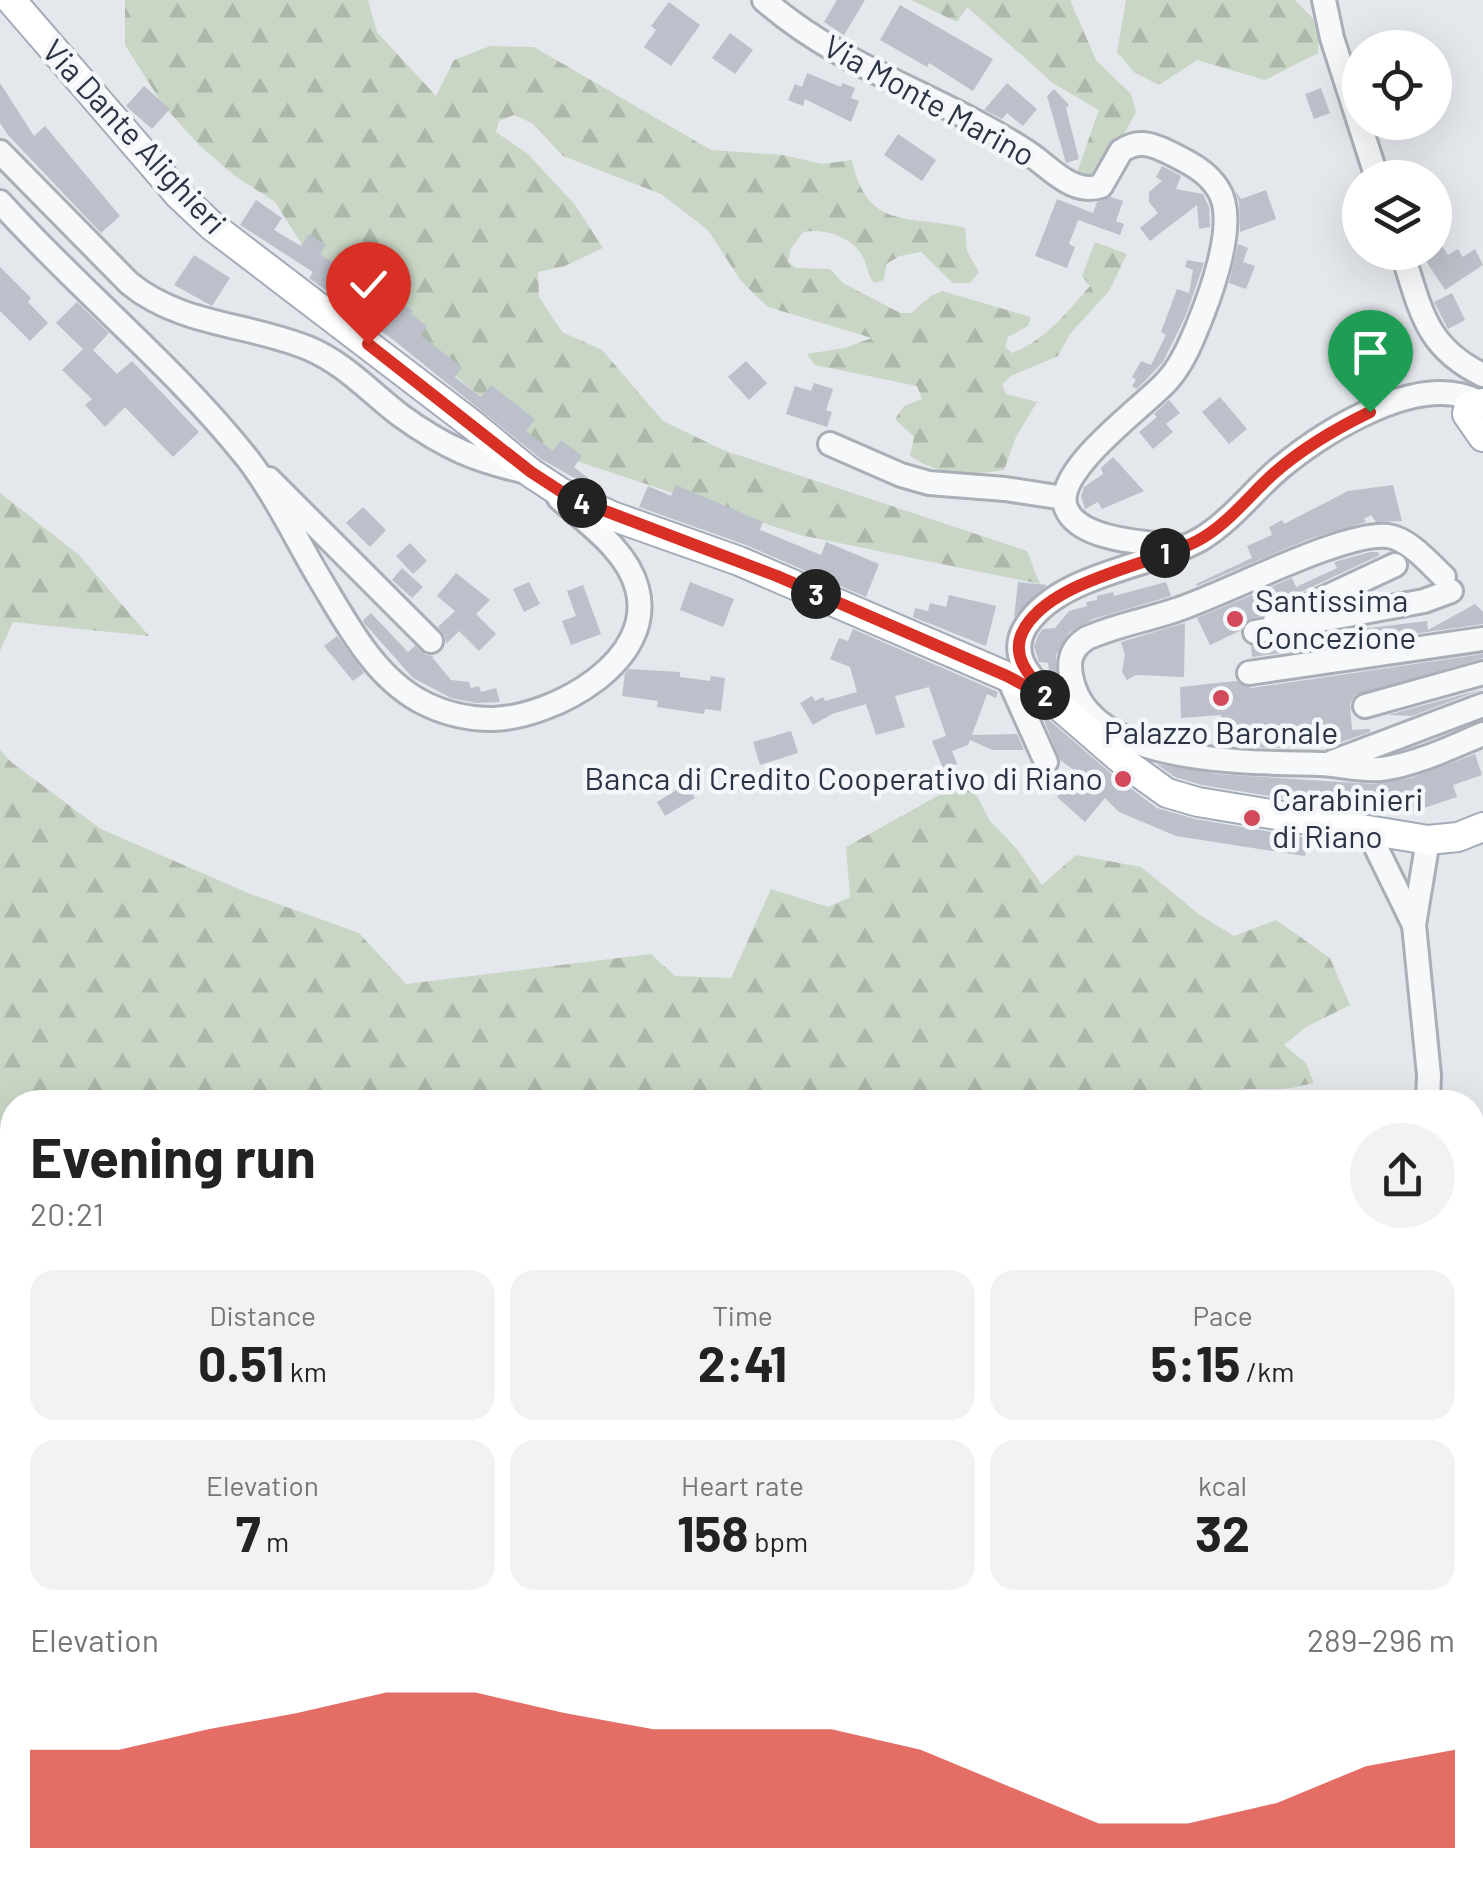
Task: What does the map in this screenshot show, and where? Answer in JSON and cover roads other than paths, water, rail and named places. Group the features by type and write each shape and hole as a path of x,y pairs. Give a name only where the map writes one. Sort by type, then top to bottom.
{"main road":[{"name":"Via Dante Alighieri","path":"10,0 198,213 560,492 598,510 740,561 1007,676 1099,729 1153,784 1173,795 1428,840"},
{"path":"1482,394 1466,414 1483,437"},
{"path":"1428,840 1451,839 1483,828"}],"street":[{"name":"Via Monte Marino","path":"764,0 828,46 995,132 1078,187 1101,186 1120,151 1142,143 1192,164 1220,191 1225,216 1222,247 1212,286 1184,358 1160,389 1083,462 1064,498"},
{"path":"1324,0 1332,38 1372,160"},
{"path":"0,152 129,284 146,296 172,309 314,350 343,367 401,415 460,452 494,466 531,472 624,562 637,586 640,615 636,628 618,660 583,690 562,701 494,719 443,711 393,682 342,616 248,459"},
{"path":"0,202 154,356 248,459 431,641"},
{"path":"1408,270 1437,342 1482,394"},
{"path":"1050,699 1019,655 1020,640 1032,618 1076,588 1184,547 1226,520 1290,460 1351,421 1389,404 1428,394 1482,394"},
{"path":"830,444 929,484 1064,498 1068,512 1087,530 1184,547"},
{"path":"1395,565 1250,637 1424,601 1448,584 1399,539 1370,537 1312,555 1177,610 1092,636 1077,645 1070,666 1080,703 1099,729 1206,758 1388,768 1483,734"},
{"path":"1248,673 1483,640"},
{"path":"1366,706 1483,673"},
{"path":"1007,676 1046,762"},
{"path":"1324,764 1483,705"},
{"path":"1367,829 1414,924"},
{"path":"1428,840 1414,924 1428,1090"}],"place":[{"name":"Santissima Concezione","path":"1235,619"},
{"name":"Palazzo Baronale","path":"1221,698"},
{"name":"Banca di Credito Cooperativo di Riano","path":"1123,779"},
{"name":"Carabinieri di Riano","path":"1252,818"}]}
